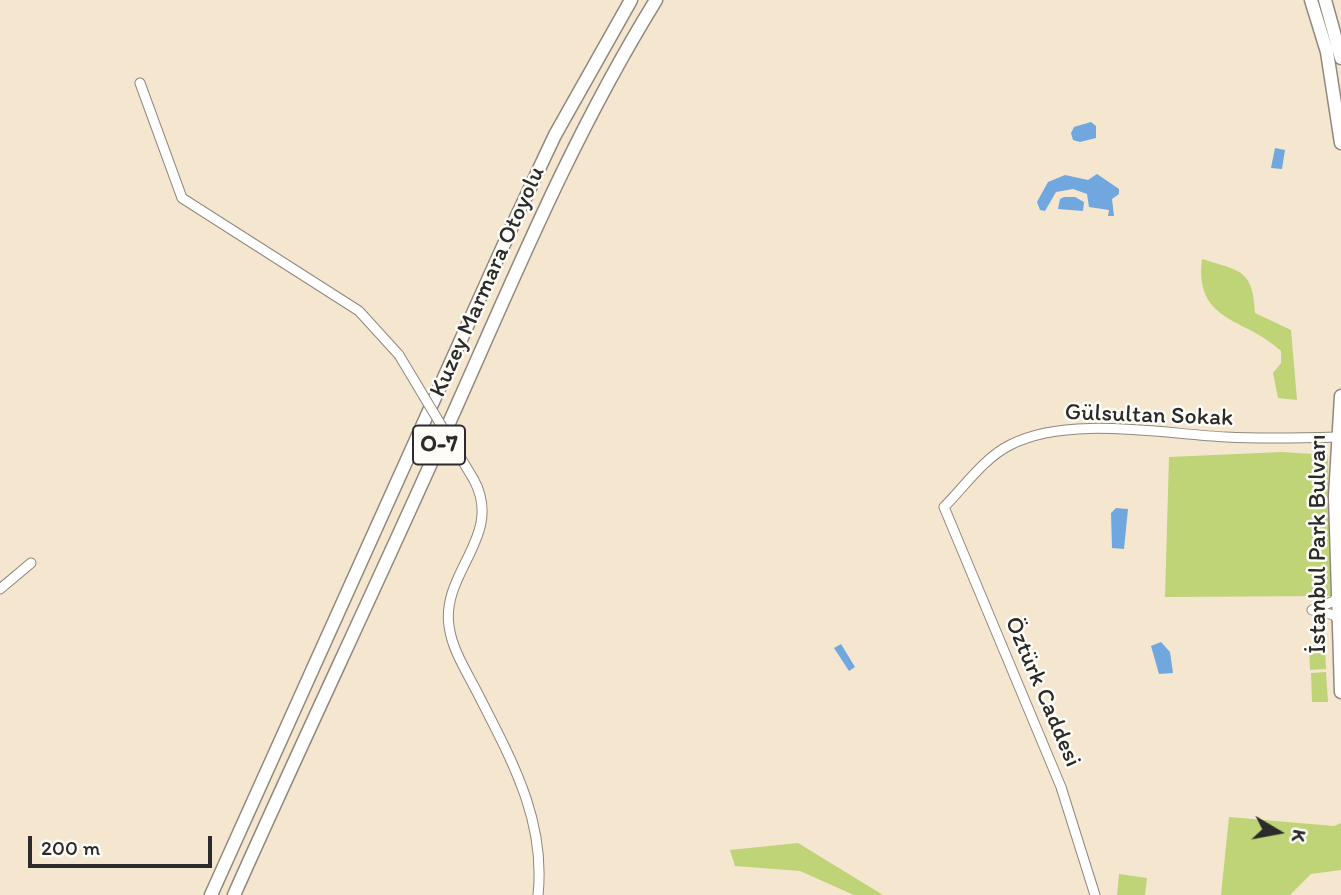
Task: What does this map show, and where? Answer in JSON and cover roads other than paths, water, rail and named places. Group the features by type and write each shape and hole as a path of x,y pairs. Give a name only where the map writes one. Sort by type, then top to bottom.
{"highway":[{"name":"Kuzey Marmara Otoyolu","path":"211,895 519,210 555,135 631,0"},
{"name":"Kuzey Marmara Otoyolu","path":"234,895 428,469 532,230 587,119 656,0"},
{"path":"1311,0 1327,52 1341,143"},
{"path":"1325,0 1341,58"},
{"name":"İstanbul Park Bulvarı","path":"1341,396 1335,496 1341,692"}],"street":[{"path":"140,83 181,198 359,311 399,355 482,496 484,517 452,600 448,616 449,629 454,649 509,756 531,813 541,857 538,895"},
{"name":"Gülsultan Sokak","path":"944,507 1003,449 1023,439 1055,431 1112,430 1253,438 1339,438"},
{"name":"Öztürk Caddesi","path":"944,507 1061,787 1095,895"},
{"path":"0,589 31,563"},
{"path":"1338,595 1334,601 1312,610 1334,615 1339,622"}],"water":[{"path":"1091,122 1096,126 1096,138 1080,142 1073,140 1071,133 1074,127"},
{"path":"1275,148 1285,150 1282,169 1271,168"},
{"path":"1097,174 1119,189 1119,194 1112,199 1114,216 1108,216 1109,210 1089,207 1087,194 1073,189 1056,192 1045,211 1040,210 1037,202 1048,182 1065,175 1088,180"},
{"path":"1075,197 1084,202 1083,211 1058,209 1060,199"},
{"path":"1116,508 1128,509 1124,549 1112,548 1111,513"},
{"path":"1161,642 1170,652 1173,673 1159,674 1151,646"},
{"path":"841,644 855,667 849,671 834,648"}]}
